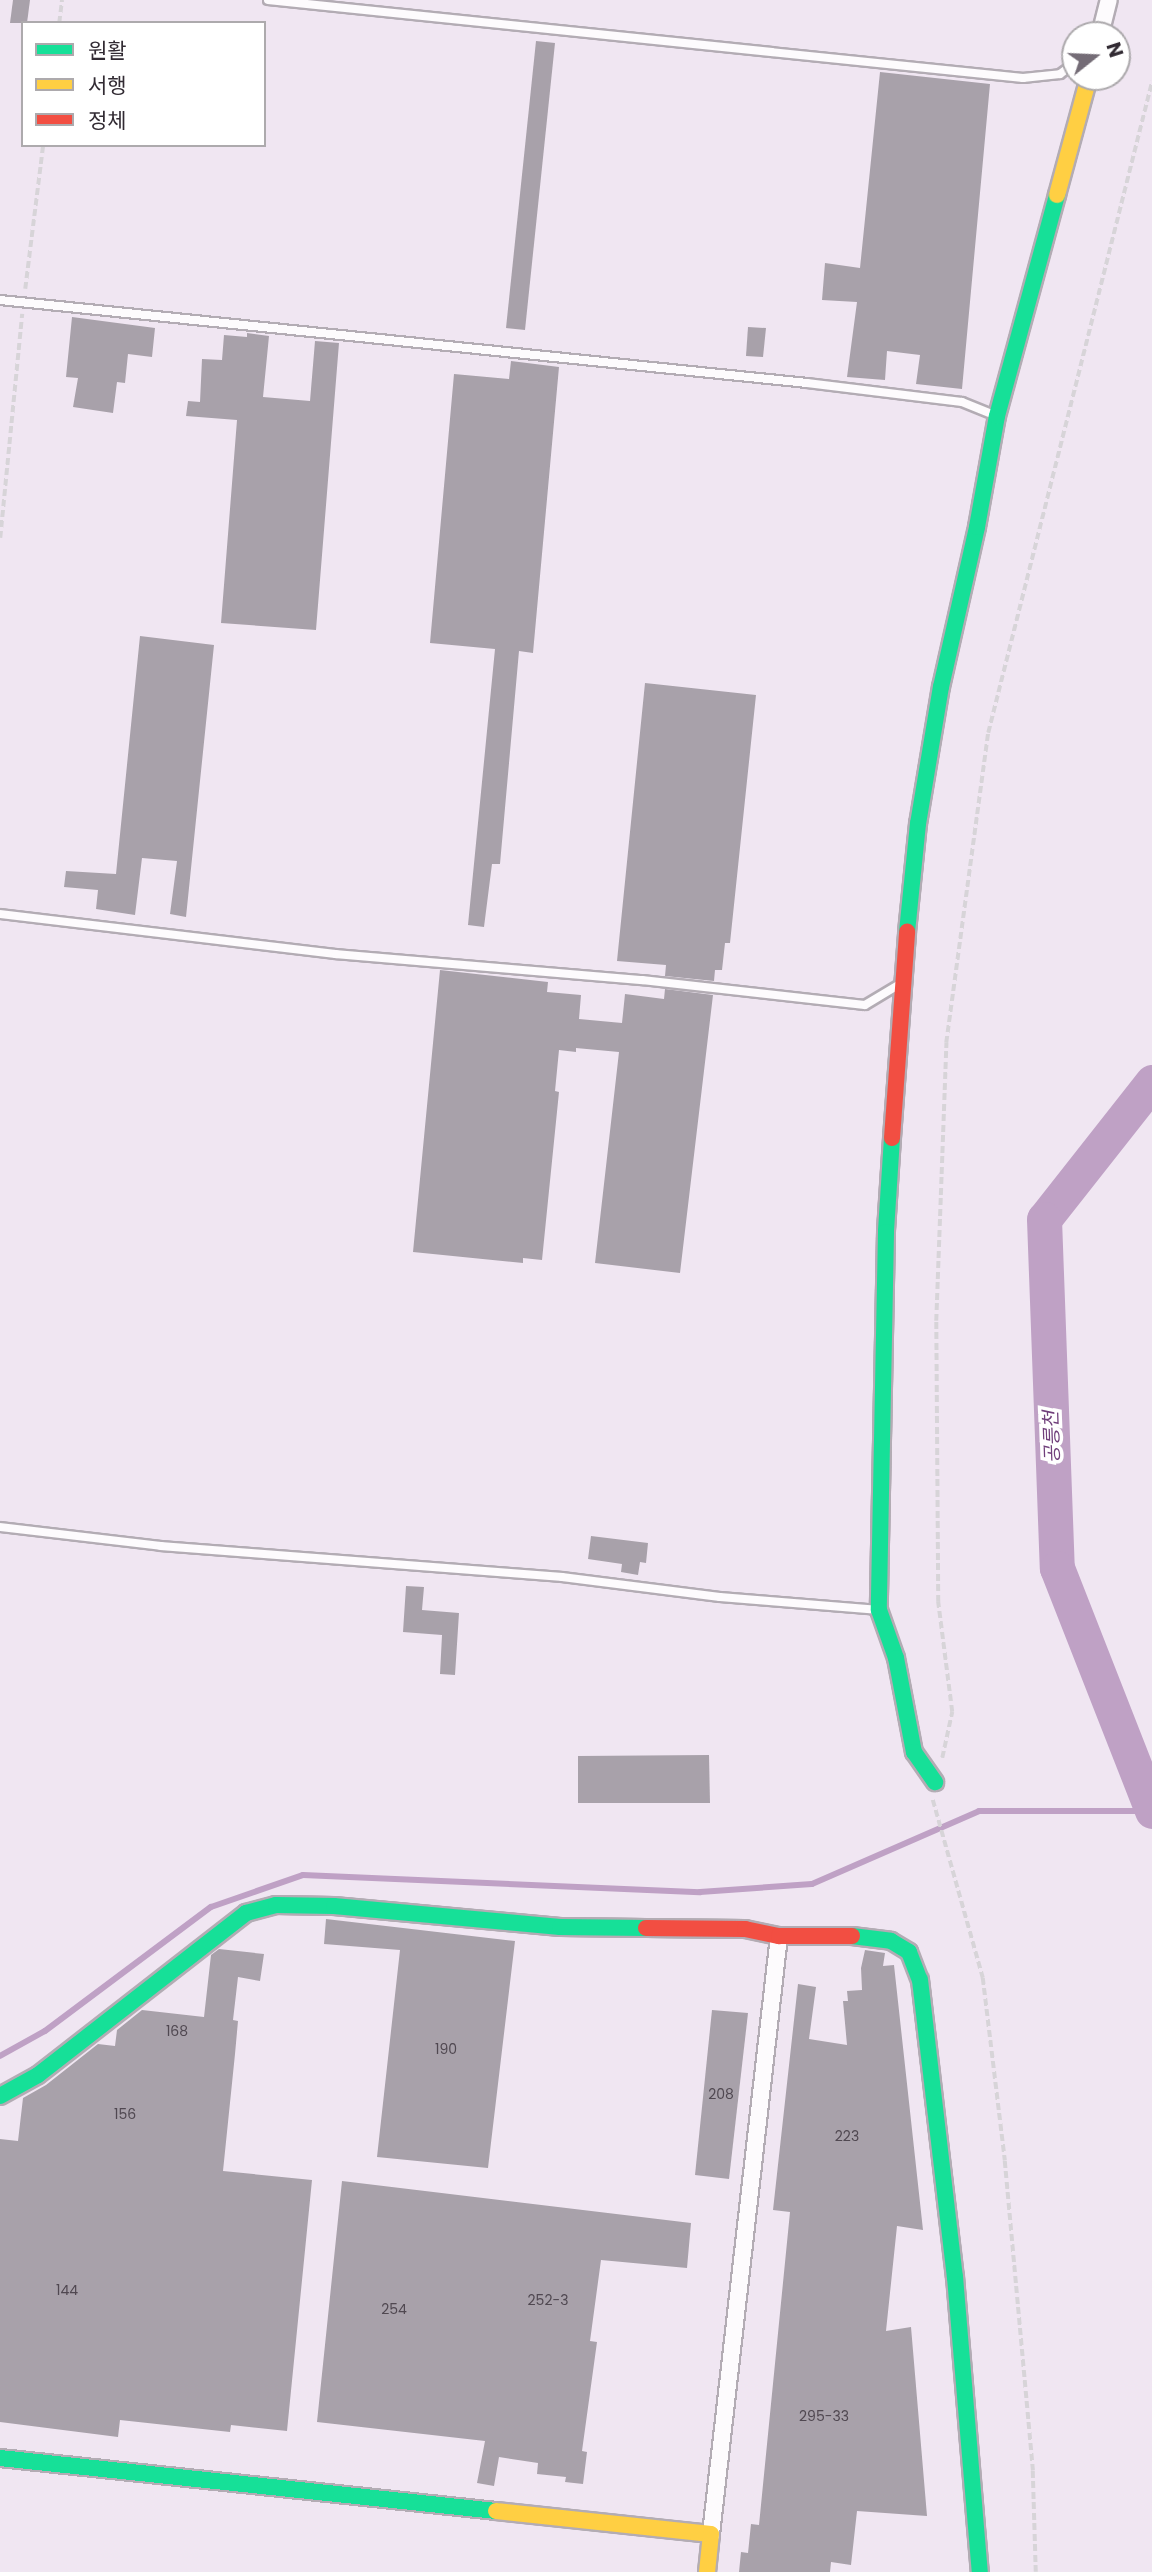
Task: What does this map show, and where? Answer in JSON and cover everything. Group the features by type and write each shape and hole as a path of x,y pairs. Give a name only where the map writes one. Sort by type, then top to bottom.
{"street":[{"path":"1103,21 1109,0"},
{"path":"935,1782 914,1752 896,1658 879,1610 886,1232 902,983 918,824 939,701 997,416 1084,91"},
{"path":"0,2096 38,2075 246,1913 276,1905 334,1906 560,1927 745,1929 779,1936 863,1936 891,1941 909,1952 920,1980 955,2277 980,2572"},
{"path":"707,2572 779,1936"},
{"path":"0,2458 711,2534"}],"lane":[{"path":"268,0 1023,78 1061,73"},
{"path":"0,300 807,383 962,402 997,416"},
{"path":"0,914 336,954 642,981 865,1005 902,983"},
{"path":"0,1527 161,1546 506,1575 562,1577 720,1597 879,1610"}],"path":[{"path":"59,21 62,0"},
{"path":"1037,2572 1032,2471 1011,2228 983,1978 933,1804 935,1782 952,1712 938,1589 936,1321 946,1043 988,733 1152,81"},
{"path":"0,538 23,302 43,147"}],"building":[{"path":"13,0 30,0 27,21 10,23"},
{"path":"536,41 555,43 525,330 506,328"},
{"path":"880,72 990,84 962,389 916,384 920,355 887,351 885,380 847,377 857,302 822,300 825,263 860,268"},
{"path":"72,317 155,328 152,357 128,354 125,383 117,382 113,413 73,407 78,378 66,377"},
{"path":"748,327 766,328 763,357 746,356"},
{"path":"247,333 269,336 263,397 310,401 315,341 339,343 316,630 221,623 237,420 186,416 188,401 200,402 202,359 222,360 224,335 247,337"},
{"path":"511,361 559,367 533,653 519,651 500,864 492,864 484,927 468,925 495,649 430,643 454,374 509,379"},
{"path":"140,636 214,645 186,917 170,914 177,861 142,858 135,915 96,909 98,890 64,887 66,871 116,874"},
{"path":"645,683 756,695 730,943 725,943 722,970 715,970 714,981 665,976 666,965 617,961"},
{"path":"440,970 548,982 547,992 581,995 579,1019 622,1023 625,994 664,999 665,989 713,995 680,1273 595,1263 619,1052 576,1048 576,1052 559,1050 555,1091 559,1092 542,1260 523,1258 523,1263 413,1252"},
{"path":"591,1536 648,1543 646,1563 640,1562 638,1575 621,1572 622,1564 588,1559"},
{"path":"406,1586 424,1587 422,1610 459,1613 455,1675 440,1674 442,1635 403,1632"},
{"path":"709,1755 710,1803 578,1803 578,1756"},
{"path":"326,1919 515,1941 488,2168 377,2157 400,1950 324,1944"},
{"path":"219,1949 264,1954 260,1981 238,1977 233,2020 238,2021 223,2171 312,2180 287,2431 231,2425 230,2432 120,2420 118,2437 0,2422 0,2139 18,2141 23,2098 46,2085 98,2044 115,2046 117,2030 142,2010 204,2017 211,1955"},
{"path":"865,1950 885,1953 883,1966 894,1965 923,2230 897,2226 886,2331 911,2327 927,2516 857,2511 851,2565 831,2562 830,2572 739,2572 741,2552 748,2553 751,2524 759,2525 790,2212 773,2210 798,1984 816,1987 809,2039 847,2045 843,2001 848,2001 847,1991 862,1990 861,1968"},
{"path":"712,2010 748,2013 729,2179 695,2175"},
{"path":"342,2181 691,2223 687,2268 601,2260 590,2341 597,2342 582,2451 587,2452 583,2484 565,2482 566,2477 537,2474 538,2463 499,2457 494,2486 477,2483 485,2441 317,2422"}],"waterway":[{"name":"공릉천","path":"1152,1082 1044,1219 1057,1568 1152,1811"},
{"path":"0,2056 45,2031 211,1907 303,1875 700,1892 812,1884 979,1811 1152,1811"}],"traffic: fast":[{"path":"907,932 918,824 941,687 977,527 997,416 1057,195"},
{"path":"892,1138 886,1232 879,1610 896,1658 914,1752 935,1782"},
{"path":"0,2096 38,2075 246,1913 276,1905 334,1906 560,1927 646,1928"},
{"path":"852,1936 891,1941 909,1952 920,1980 955,2277 980,2572"},
{"path":"0,2458 496,2511"}],"traffic: slow":[{"path":"1057,195 1085,91"},
{"path":"496,2511 711,2534 707,2572"}],"traffic: jam":[{"path":"892,1138 907,932"},
{"path":"646,1928 745,1929 779,1936 852,1936"}]}
